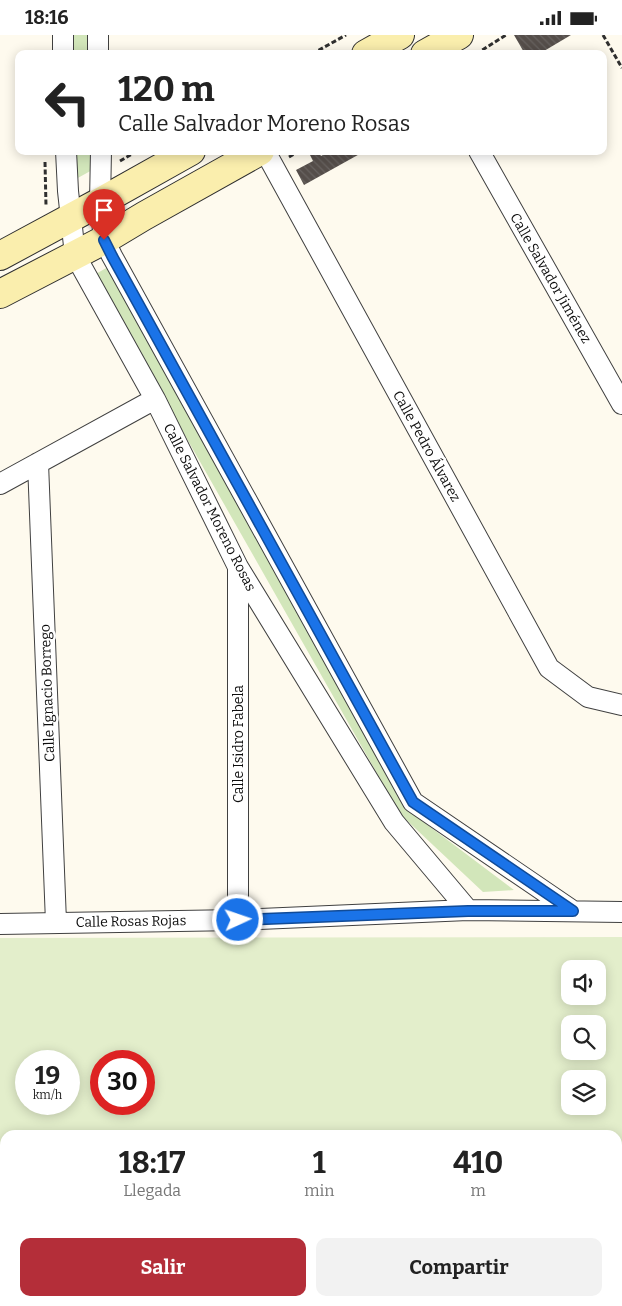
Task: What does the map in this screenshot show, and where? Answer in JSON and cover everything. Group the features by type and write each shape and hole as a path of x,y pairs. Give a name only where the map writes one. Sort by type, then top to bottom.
{"main road":[{"path":"373,50 400,35"},
{"path":"432,50 459,35"},
{"path":"0,256 183,155"},
{"path":"0,294 104,240 253,155"}],"street":[{"path":"63,35 63,50"},
{"path":"98,35 98,50"},
{"name":"Calle Salvador Moreno Rosas","path":"66,155 58,225 155,399 238,567 394,822 468,911"},
{"path":"101,155 100,202 104,240 413,802 573,911"},
{"name":"Calle Pedro Álvarez","path":"267,155 549,668 588,697 622,705"},
{"name":"Calle Salvador Jiménez","path":"481,155 622,404"},
{"path":"0,484 155,399"},
{"name":"Calle Ignacio Borrego","path":"38,463 56,922"},
{"name":"Calle Isidro Fabela","path":"238,567 238,920"},
{"name":"Calle Rosas Rojas","path":"0,923 238,920 468,911 622,912"}],"path":[{"path":"319,50 346,35"},
{"path":"482,50 506,35"},
{"path":"603,35 622,69"},
{"path":"45,160 58,225"}],"green space":[{"path":"73,35 91,35 91,50 74,50"},
{"path":"76,155 94,155 94,169 76,179"},
{"path":"108,267 405,808 514,890 483,892 400,814 94,275"},
{"path":"622,937 622,1130 0,1130 0,938"}],"building":[{"path":"514,35 571,35 546,50 523,50"},
{"path":"310,155 358,155 304,185 296,170 313,161"}],"route":[{"path":"104,240 413,802 573,911 468,911 238,920"}]}
